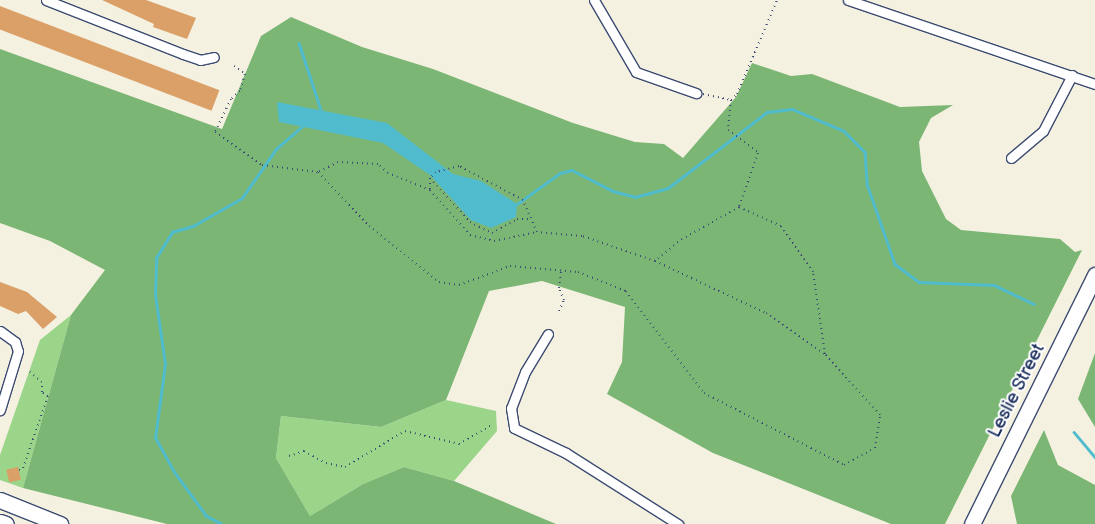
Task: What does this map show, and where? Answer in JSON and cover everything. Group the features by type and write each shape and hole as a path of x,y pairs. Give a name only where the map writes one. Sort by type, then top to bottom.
{"main road":[{"name":"Leslie Street","path":"972,524 1095,275"},
{"path":"0,500 60,524"},
{"path":"0,522 6,524"}],"street":[{"path":"46,0 200,60 214,57"},
{"path":"594,0 636,72 696,92"},
{"path":"848,0 977,47 1072,75 1095,84"},
{"path":"1010,158 1042,131 1072,75"},
{"path":"0,330 15,342 18,351 0,410"},
{"path":"548,334 525,372 511,408 513,426 522,434 566,453 632,498 678,524"}],"path":[{"path":"655,261 682,240 739,207 758,153 728,130 731,100 737,94 777,0"},
{"path":"234,66 245,74 240,91 232,99 215,132 262,165 318,172 338,162 378,164 388,173 430,190 470,235 494,241 537,232 582,236 655,261 766,313 825,354 880,415 875,448 844,465 704,393 626,291 578,272 510,266 459,285 439,282 369,226 318,172"},
{"path":"696,92 731,100"},
{"path":"430,190 430,178 436,172 459,166 522,200 537,232"},
{"path":"430,178 470,222 492,232 517,219 531,219"},
{"path":"739,207 781,226 813,272 825,354"},
{"path":"559,311 564,300 559,288 562,270"},
{"path":"19,470 23,468 48,396 42,392 42,382 30,372"},
{"path":"289,456 304,451 326,463 345,467 405,431 459,444 492,424"}],"green space":[{"path":"291,17 362,47 433,69 573,123 635,142 664,144 683,158 736,97 752,63 791,76 812,74 900,107 953,105 931,118 919,142 922,171 946,219 961,230 1060,239 1075,252 1082,250 945,524 891,524 713,453 607,394 622,362 625,307 542,281 489,291 446,400 381,427 281,416 276,458 310,516 363,484 404,467 454,481 556,524 167,524 23,488 71,315 105,270 50,241 0,223 0,49 222,129 261,36"},
{"path":"71,315 23,488 0,480 0,455 40,340"},
{"path":"1095,353 1095,427 1078,399"},
{"path":"446,400 496,411 497,431 454,481 404,467 363,484 310,516 276,458 281,416 381,427"},
{"path":"1044,430 1058,465 1095,485 1095,524 1017,524 1011,496"}],"water":[{"path":"277,102 387,123 453,174 481,181 517,204 516,217 491,228 471,220 430,175 383,143 279,122"}],"building":[{"path":"102,0 146,0 196,18 187,39 153,27 154,24"},
{"path":"0,6 219,90 212,111 0,30"},
{"path":"0,282 27,292 57,317 43,329 26,311 18,314 0,306"},
{"path":"18,467 21,480 9,482 6,470"}],"waterway":[{"path":"299,43 321,110"},
{"path":"517,204 560,173 572,170 613,191 635,197 668,188 767,112 792,109 844,131 865,152 867,184 895,264 919,282 994,285 1034,304"},
{"path":"221,524 206,516 174,472 155,438 165,364 155,295 156,258 172,232 193,226 242,198 276,149 304,125"},
{"path":"1074,432 1095,457"}]}
